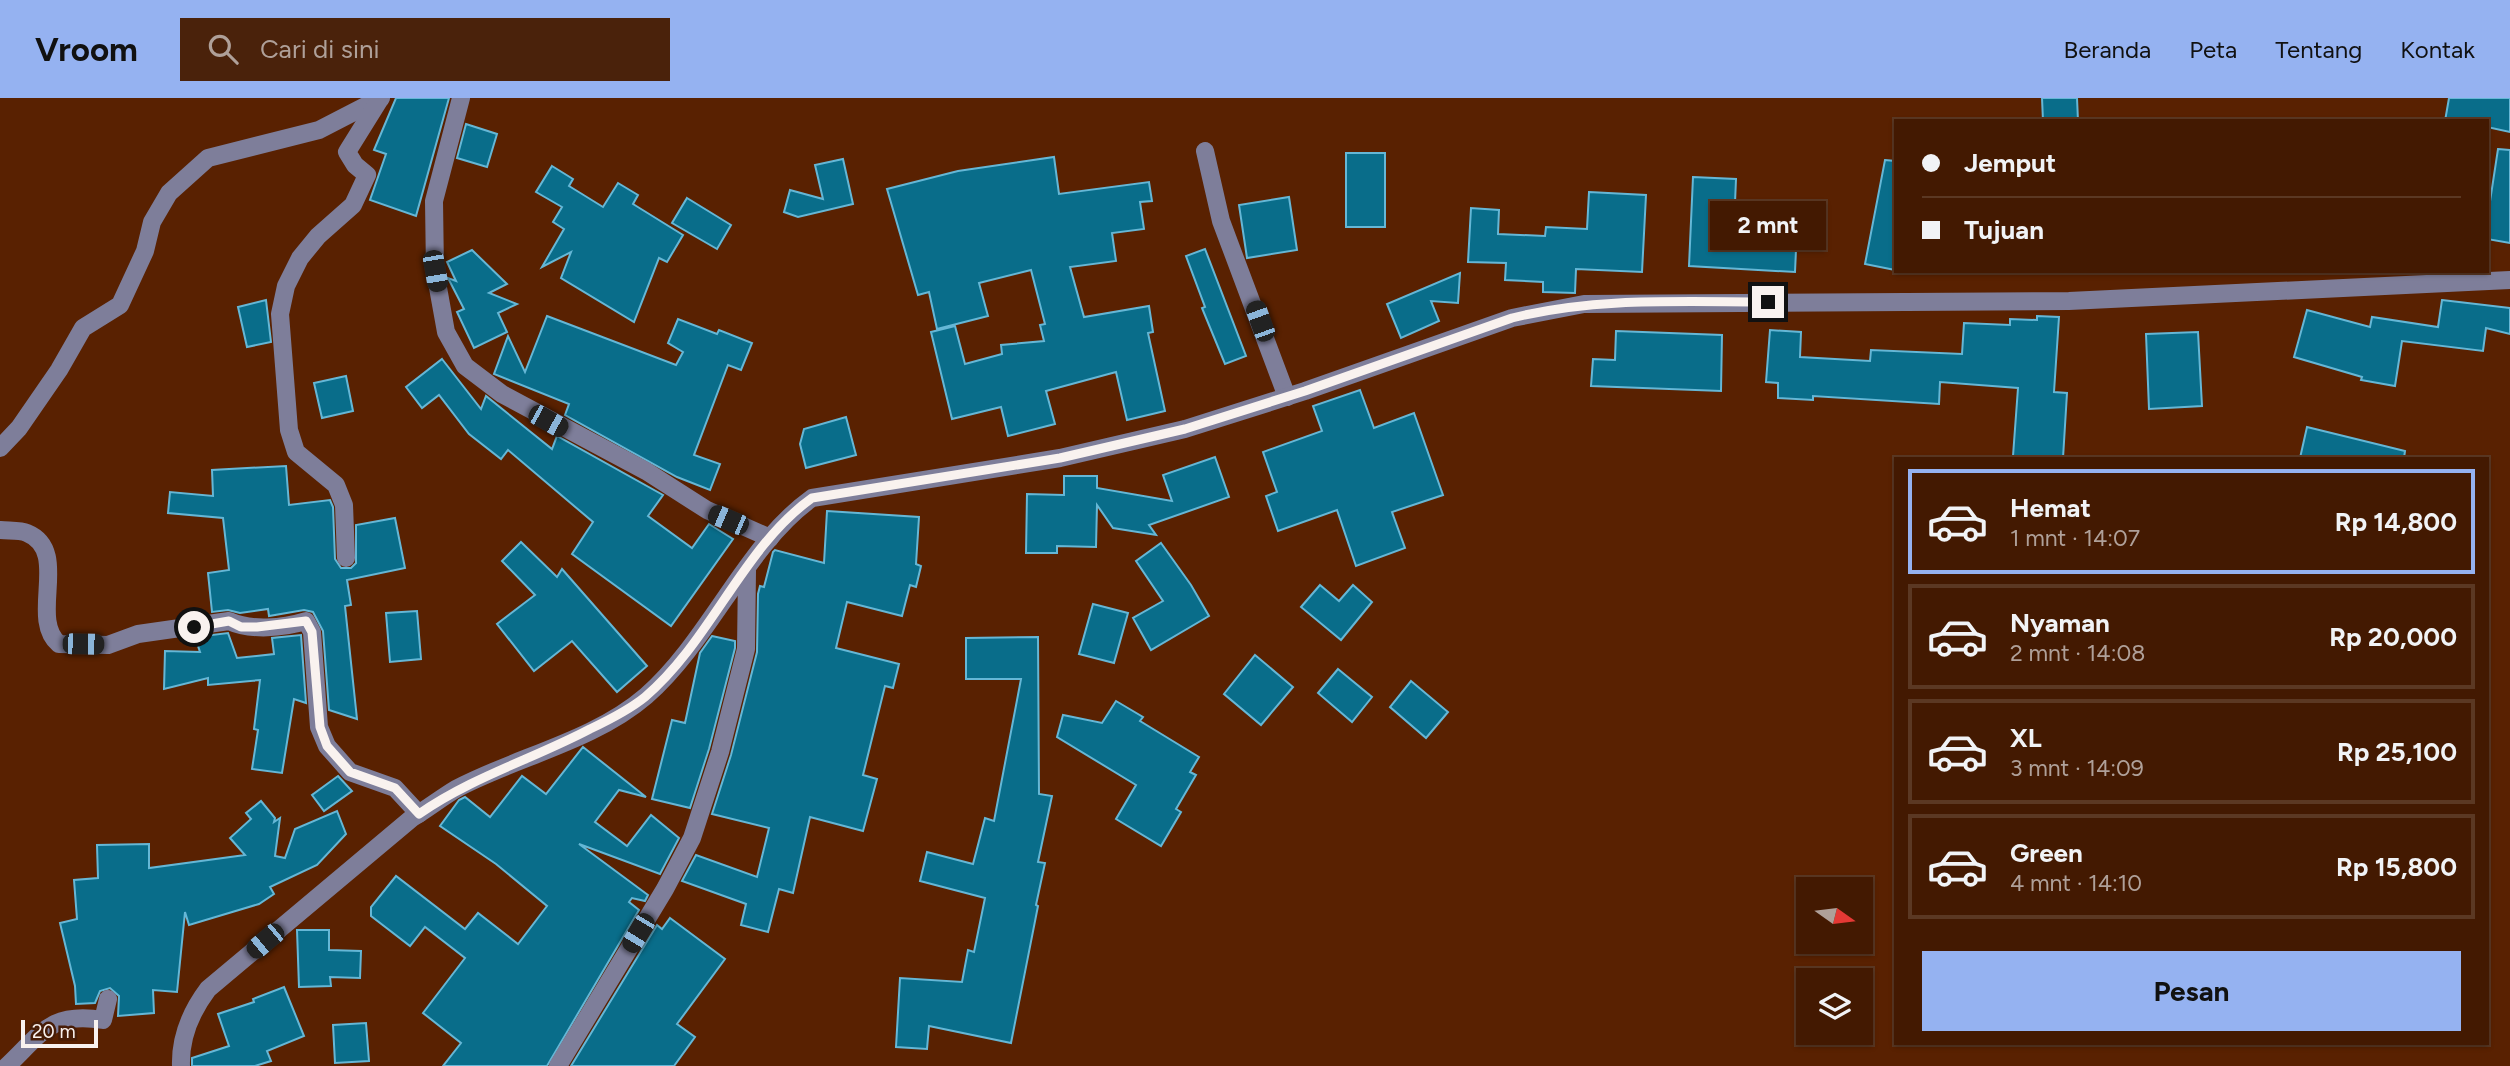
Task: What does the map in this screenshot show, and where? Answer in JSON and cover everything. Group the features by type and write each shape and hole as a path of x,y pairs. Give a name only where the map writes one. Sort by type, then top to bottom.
{"street":[{"path":"0,448 19,428 83,328 120,305 145,251 152,222 169,193 208,158 319,130 381,98"},
{"path":"346,558 344,505 337,485 296,452 289,430 280,314 286,286 300,258 318,236 354,205 367,175 355,165 347,152 381,98"},
{"path":"461,98 434,201 435,271 446,332 465,366 502,394 646,471 707,510 770,538"},
{"path":"1205,151 1221,221 1287,397"},
{"path":"181,1066 181,1048 188,1023 208,989 419,814 457,789 561,744 643,699 682,659 770,538 797,509 812,498 1060,458 1185,429 1287,397 1512,318 1584,304 2069,301 2510,280"},
{"path":"0,530 26,532 46,551 50,633 59,644 108,645 138,634 229,621 241,627 306,621 312,632 320,727 327,746 350,772 395,788 419,814"},
{"path":"558,1066 665,889 692,838 720,752 746,649 747,571"},
{"path":"7,1066 54,1023 79,1016 103,1020 108,999"}],"building":[{"path":"396,98 449,98 416,216 370,200 386,154 374,150"},
{"path":"2042,98 2077,98 2078,119 2043,119"},
{"path":"2449,98 2510,98 2510,132 2489,127 2489,119 2445,119"},
{"path":"466,124 497,134 487,167 457,158"},
{"path":"2498,149 2510,150 2510,243 2489,239 2489,208"},
{"path":"1346,153 1385,153 1385,227 1346,227"},
{"path":"1054,157 1059,194 1149,182 1152,201 1140,202 1144,229 1112,233 1116,261 1070,267 1084,317 1149,306 1153,332 1148,333 1165,411 1127,420 1116,372 1046,391 1055,424 1008,436 1001,407 952,419 931,332 955,326 965,364 1002,354 1001,345 1044,341 1040,325 1045,324 1031,270 979,283 988,316 937,329 929,292 918,295 887,189 958,171"},
{"path":"843,159 853,204 798,217 784,212 790,190 823,199 815,165"},
{"path":"1885,160 1894,161 1894,270 1865,264"},
{"path":"552,166 573,179 569,186 603,207 618,183 638,195 633,204 683,235 667,262 659,258 634,322 561,278 571,252 542,267 564,229 553,222 562,207 536,192"},
{"path":"1693,177 1736,179 1735,203 1798,205 1795,272 1689,266"},
{"path":"1589,192 1646,195 1642,272 1576,269 1575,293 1543,292 1543,282 1505,280 1506,263 1468,262 1471,208 1499,210 1498,234 1545,236 1546,227 1587,229"},
{"path":"1289,197 1297,250 1247,258 1239,205"},
{"path":"687,198 731,225 717,249 672,223"},
{"path":"1205,249 1246,356 1225,364 1202,308 1205,307 1186,256"},
{"path":"472,250 507,284 489,293 517,304 498,313 507,332 474,348 457,312 464,309 448,278 456,281 447,262"},
{"path":"1460,273 1458,303 1431,301 1439,321 1401,338 1387,304"},
{"path":"266,300 271,342 247,347 238,307"},
{"path":"2442,300 2510,308 2510,334 2486,328 2483,351 2402,341 2395,386 2361,380 2362,377 2294,357 2307,310 2370,327 2372,317 2438,327"},
{"path":"547,316 676,365 683,352 668,343 678,319 717,334 719,330 752,343 741,370 728,365 694,455 720,464 710,490 677,477 565,415 569,404 494,374 508,336 525,372"},
{"path":"2037,316 2059,317 2054,392 2067,393 2063,457 2013,456 2018,388 1940,382 1939,404 1813,396 1813,400 1778,398 1778,383 1766,382 1770,330 1801,332 1800,357 1870,361 1871,350 1962,354 1964,323 2010,325 2010,319 2037,320"},
{"path":"1616,331 1722,335 1721,391 1591,386 1593,359 1615,360"},
{"path":"2198,332 2202,406 2149,409 2146,334"},
{"path":"442,359 481,409 486,396 552,449 557,436 663,495 648,516 692,548 709,524 733,539 671,626 572,554 593,522 508,450 501,459 469,434 439,395 422,408 406,387"},
{"path":"346,376 353,411 322,418 314,383"},
{"path":"1360,390 1374,428 1414,413 1443,495 1392,512 1405,548 1356,566 1337,510 1278,531 1266,496 1277,492 1263,452 1322,431 1313,406"},
{"path":"846,417 856,455 806,468 800,444 804,429"},
{"path":"2307,427 2405,451 2404,457 2300,457"},
{"path":"1215,457 1229,497 1149,525 1156,535 1113,528 1097,505 1096,547 1057,546 1057,553 1026,553 1027,494 1064,495 1064,476 1097,476 1097,488 1172,501 1163,475"},
{"path":"286,466 289,505 330,500 333,507 335,559 341,568 351,568 356,563 356,525 395,518 405,568 347,580 351,605 345,606 357,719 329,710 323,631 313,612 304,610 269,616 268,609 240,613 228,610 212,612 208,573 229,570 223,518 168,513 170,492 213,496 212,470"},
{"path":"827,511 919,517 916,564 921,566 916,587 910,585 902,616 847,602 836,648 899,664 893,688 885,686 863,775 877,779 863,831 810,817 793,893 779,889 768,932 741,925 746,904 682,881 696,855 757,877 769,828 712,814 731,755 757,652 760,586 764,587 775,550 824,563"},
{"path":"521,542 557,577 562,569 647,666 617,692 572,641 534,671 497,624 535,595 502,561"},
{"path":"1161,543 1209,616 1151,650 1133,618 1163,601 1136,561"},
{"path":"1320,585 1339,601 1353,585 1372,602 1341,640 1301,607"},
{"path":"1093,604 1128,613 1114,663 1079,654"},
{"path":"417,611 421,659 390,662 386,613"},
{"path":"228,633 237,658 274,654 272,638 301,635 306,703 294,699 282,773 252,769 258,730 254,729 260,680 208,685 208,678 164,689 165,651 200,652 195,637"},
{"path":"712,636 735,641 735,648 709,749 690,808 652,799 672,720 685,723 700,653"},
{"path":"1038,637 1039,794 1052,796 1038,862 1045,863 1036,905 1038,906 1011,1043 929,1026 927,1049 896,1047 900,978 962,982 968,950 974,952 985,898 920,881 927,852 973,864 985,818 994,821 1021,679 966,679 966,638"},
{"path":"1255,655 1293,687 1261,725 1224,694"},
{"path":"1338,669 1372,697 1352,722 1318,693"},
{"path":"1411,681 1448,712 1426,738 1390,707"},
{"path":"1116,701 1143,717 1140,721 1199,757 1190,772 1196,775 1176,809 1181,812 1161,846 1116,819 1136,785 1057,737 1063,715 1102,723"},
{"path":"583,747 646,797 619,790 595,822 627,846 651,815 679,838 660,874 579,844 648,895 645,901 632,898 629,902 639,910 547,1066 443,1066 461,1043 423,1013 465,958 425,927 410,946 371,916 371,907 396,876 465,929 478,913 518,944 547,906 496,864 440,826 459,800 465,797 490,817 522,776 546,794"},
{"path":"338,776 352,791 324,811 312,795"},
{"path":"261,801 275,818 274,822 280,818 275,856 285,858 295,829 337,811 346,834 317,865 270,887 274,894 259,904 189,925 185,912 177,992 153,990 154,1013 118,1016 119,996 110,988 100,991 95,1003 76,1004 75,986 60,923 77,919 74,880 98,878 97,845 149,844 149,868 245,855 230,838 251,819 246,813"},
{"path":"670,918 725,959 677,1024 695,1037 674,1066 571,1066 657,925 662,929"},
{"path":"297,930 329,930 329,950 361,951 360,978 330,977 331,986 299,987"},
{"path":"284,987 304,1036 267,1051 271,1061 255,1066 192,1066 192,1058 229,1046 218,1014 254,1002 253,999"},
{"path":"366,1023 369,1061 335,1063 333,1025"}],"route":[{"path":"194,627 229,621 241,627 306,621 312,632 320,727 327,746 350,772 386,782 419,814 457,789 561,744 643,699 682,659 770,538 797,509 812,498 1060,458 1185,429 1542,310 1584,304 1768,302"}]}
